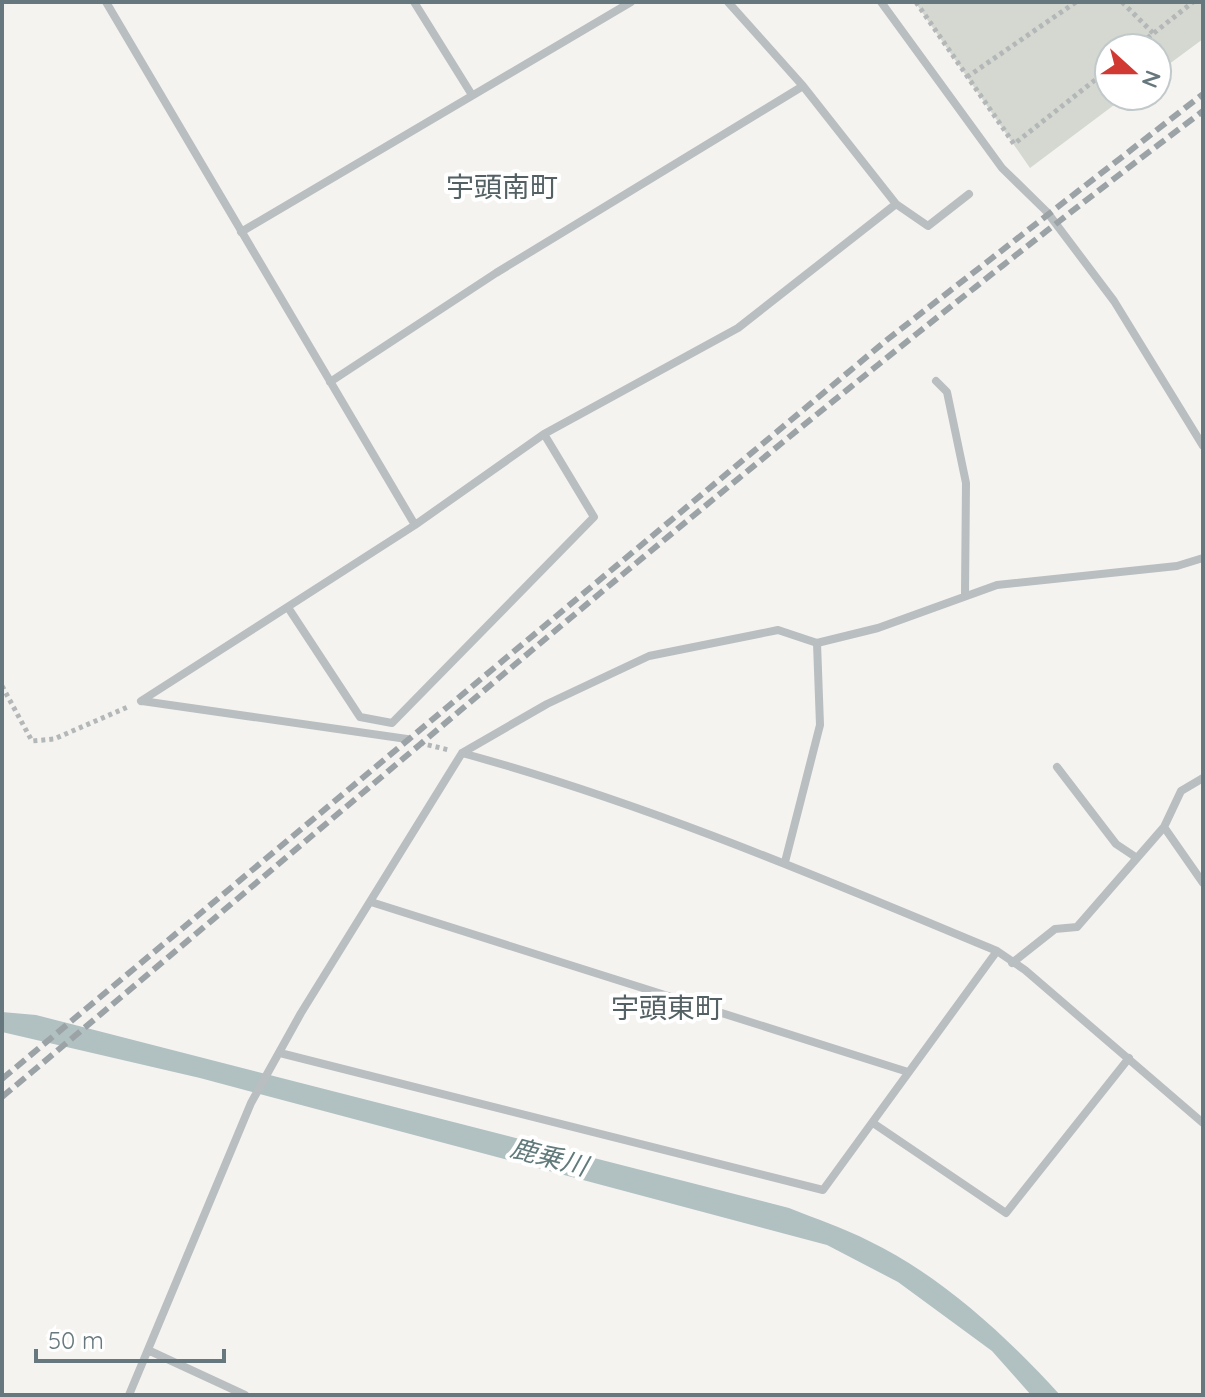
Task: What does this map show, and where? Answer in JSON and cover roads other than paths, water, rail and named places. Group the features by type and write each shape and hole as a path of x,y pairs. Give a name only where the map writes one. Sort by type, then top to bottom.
{"street":[{"path":"106,2 415,525"},
{"path":"414,2 472,95"},
{"path":"604,2 612,14"},
{"path":"241,232 631,2"},
{"path":"728,2 803,86 896,204 928,226 969,194"},
{"path":"881,2 1002,168 1047,212 1114,301 1203,446"},
{"path":"330,382 496,273 803,86"},
{"path":"407,739 141,701 289,609 544,434 738,328 896,204"},
{"path":"936,381 947,392 966,483 965,595"},
{"path":"289,609 360,717 392,723 594,517 544,434"},
{"path":"129,1395 150,1351 251,1103 462,753 547,704 649,656 778,630 817,643 878,628 997,585 1177,566 1203,558"},
{"path":"785,862 820,725 817,643"},
{"path":"462,753 570,782 785,862 997,951 1129,1058 1203,1123"},
{"path":"1057,767 1116,844 1137,858"},
{"path":"1012,963 1055,929 1077,927 1164,827 1181,791 1203,778"},
{"path":"1164,827 1203,883"},
{"path":"371,902 908,1072"},
{"path":"280,1053 823,1190 997,951"},
{"path":"873,1123 1006,1213 1129,1058"},
{"path":"150,1351 245,1395"}],"water":[{"name":"鹿乗川","path":"2,1012 36,1015 789,1208 859,1236 922,1272 995,1329 1060,1395 1031,1395 992,1351 898,1282 827,1245 200,1078 2,1032"}],"railway":[{"path":"2,1079 888,339 1203,94"},
{"path":"2,1097 596,596 897,350 1203,111"}],"district":[{"name":"宇頭南町","path":"502,187"},
{"name":"宇頭東町","path":"667,1008"}]}
